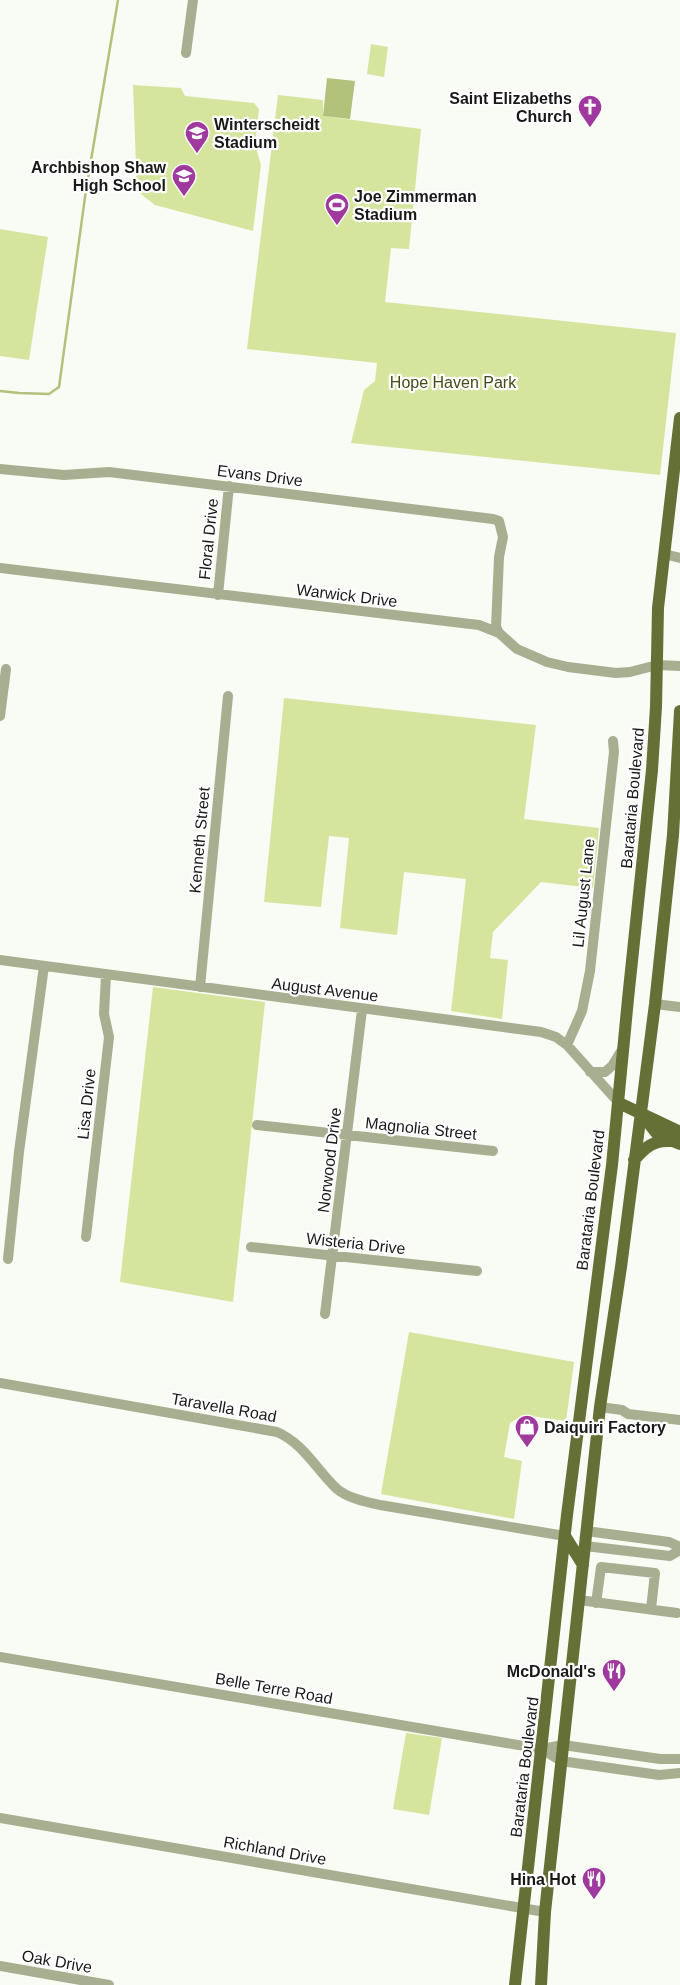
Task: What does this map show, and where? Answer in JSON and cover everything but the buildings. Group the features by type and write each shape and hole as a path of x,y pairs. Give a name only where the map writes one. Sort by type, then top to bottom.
{"main road":[{"name":"Barataria Boulevard","path":"516,1984 567,1515 606,1220 652,770 658,664 658,608 680,418"},
{"path":"541,1985 545,1912 600,1407 621,1267 655,1004 673,836 680,711"},
{"path":"618,1103 640,1112 677,1139"},
{"path":"634,1160 654,1142 677,1139"},
{"path":"567,1515 585,1546"},
{"path":"565,1536 583,1565"}],"street":[{"path":"186,52 193,0"},
{"name":"Evans Drive","path":"0,469 64,475 109,472 493,519 499,522 503,537 499,558 496,626 499,633"},
{"name":"Floral Drive","path":"218,595 229,486"},
{"path":"664,554 680,558"},
{"name":"Warwick Drive","path":"0,568 479,625 499,633 517,649 546,662 568,667 616,673 630,672 658,664 680,666"},
{"path":"0,716 6,669"},
{"name":"Kenneth Street","path":"200,987 228,696"},
{"name":"Lil August Lane","path":"567,1045 582,1011 590,972 614,752 613,740"},
{"name":"August Avenue","path":"0,960 362,1010 541,1032 556,1037 567,1045 618,1103"},
{"path":"8,1259 19,1152 44,966"},
{"name":"Lisa Drive","path":"86,1237 109,1037 104,1014 106,975"},
{"path":"655,1004 680,1007"},
{"name":"Norwood Drive","path":"325,1314 362,1010"},
{"path":"590,1072 605,1072 612,1066 623,1048"},
{"name":"Magnolia Street","path":"257,1125 493,1151"},
{"name":"Wisteria Drive","path":"251,1246 477,1272"},
{"name":"Taravella Road","path":"0,1383 277,1432 290,1437 318,1465 338,1490 358,1500 380,1506 565,1536"},
{"path":"600,1407 622,1410 628,1414 680,1420"},
{"path":"585,1546 670,1556 680,1549 669,1542 586,1531"},
{"path":"596,1603 601,1567 655,1573 651,1609"},
{"path":"579,1600 677,1613"},
{"name":"Belle Terre Road","path":"0,1657 542,1749"},
{"path":"542,1749 563,1745 660,1759 680,1759"},
{"path":"542,1749 562,1761 659,1775 680,1773"},
{"name":"Richland Drive","path":"0,1818 545,1912"},
{"name":"Oak Drive","path":"0,1966 109,1985"}],"green space":[{"path":"371,44 388,47 384,77 367,74"},
{"name":"Winterscheidt Stadium","path":"133,85 181,88 185,96 254,103 259,109 255,144 261,165 253,231 155,205 137,191"},
{"name":"Hope Haven Park","path":"278,95 323,100 323,116 421,129 409,249 391,248 385,302 676,333 660,475 351,443 364,390 375,381 377,363 247,349"},
{"path":"0,229 48,237 29,360 0,356"},
{"path":"284,698 536,725 524,819 599,828 593,888 541,882 493,932 490,958 508,960 502,1019 451,1011 466,879 404,872 397,935 340,928 349,838 329,836 321,907 264,902"},
{"path":"153,987 265,1002 233,1302 120,1282"},
{"path":"409,1332 574,1362 566,1421 523,1415 510,1423 504,1457 522,1461 514,1519 381,1494"},
{"path":"406,1733 442,1738 429,1815 393,1809"}],"shaded area":[{"path":"327,78 355,81 350,119 323,116"}],"waterway":[{"path":"0,391 49,394 59,387 86,190 118,0"}],"place":[{"name":"Saint Elizabeths Church","path":"590,128"},
{"name":"Winterscheidt Stadium","path":"197,154"},
{"name":"Archbishop Shaw High School","path":"184,197"},
{"name":"Joe Zimmerman Stadium","path":"337,226"},
{"name":"Daiquiri Factory","path":"527,1448"},
{"name":"McDonald's","path":"614,1692"},
{"name":"Hina Hot","path":"594,1900"}]}
